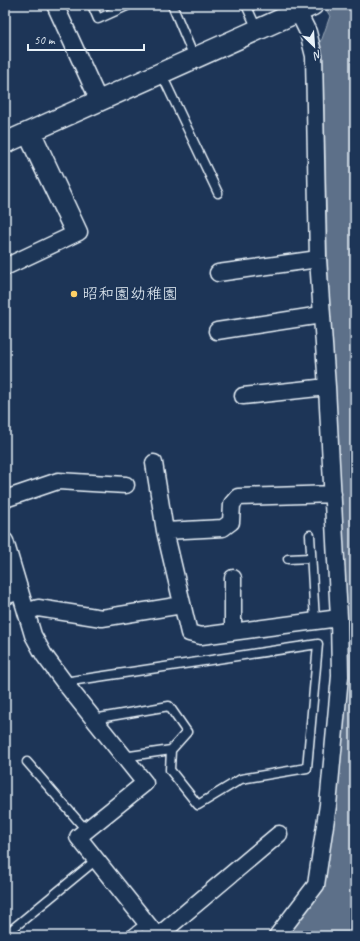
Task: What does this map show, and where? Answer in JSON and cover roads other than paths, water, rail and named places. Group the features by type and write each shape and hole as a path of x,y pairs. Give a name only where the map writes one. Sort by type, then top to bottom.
{"street":[{"path":"55,5 99,101"},
{"path":"5,143 305,9 308,32 314,56 318,260 333,494 339,618 340,676 328,805 316,885 277,936"},
{"path":"5,267 79,232 28,133"},
{"path":"218,274 318,260"},
{"path":"217,331 321,315"},
{"path":"243,396 327,386"},
{"path":"154,463 164,531 189,633 201,636 339,618"},
{"path":"5,499 58,481 126,485"},
{"path":"164,531 223,528 231,522 232,504 238,497 333,494"},
{"path":"5,541 12,593 26,612 33,635 44,655 95,722 145,783 78,837 157,936 279,834"},
{"path":"233,578 233,632"},
{"path":"26,612 38,608 102,618 182,605"}],"lane":[{"path":"92,5 98,19 129,5"},
{"path":"172,5 194,58"},
{"path":"246,5 257,30"},
{"path":"161,73 218,193"},
{"path":"310,535 314,621"},
{"path":"288,559 310,558"},
{"path":"64,682 318,644 307,768 241,779 198,805 170,770 171,750 187,732 170,706 99,718 95,722"},
{"path":"123,757 171,750"},
{"path":"27,762 86,830"},
{"path":"5,935 96,860"},
{"path":"129,936 146,923"}],"water":[{"path":"323,5 355,5 355,936 287,936 322,891 339,763 323,58 319,43 322,39 330,16"}],"place":[{"name":"昭和園幼稚園","path":"74,294"}]}
